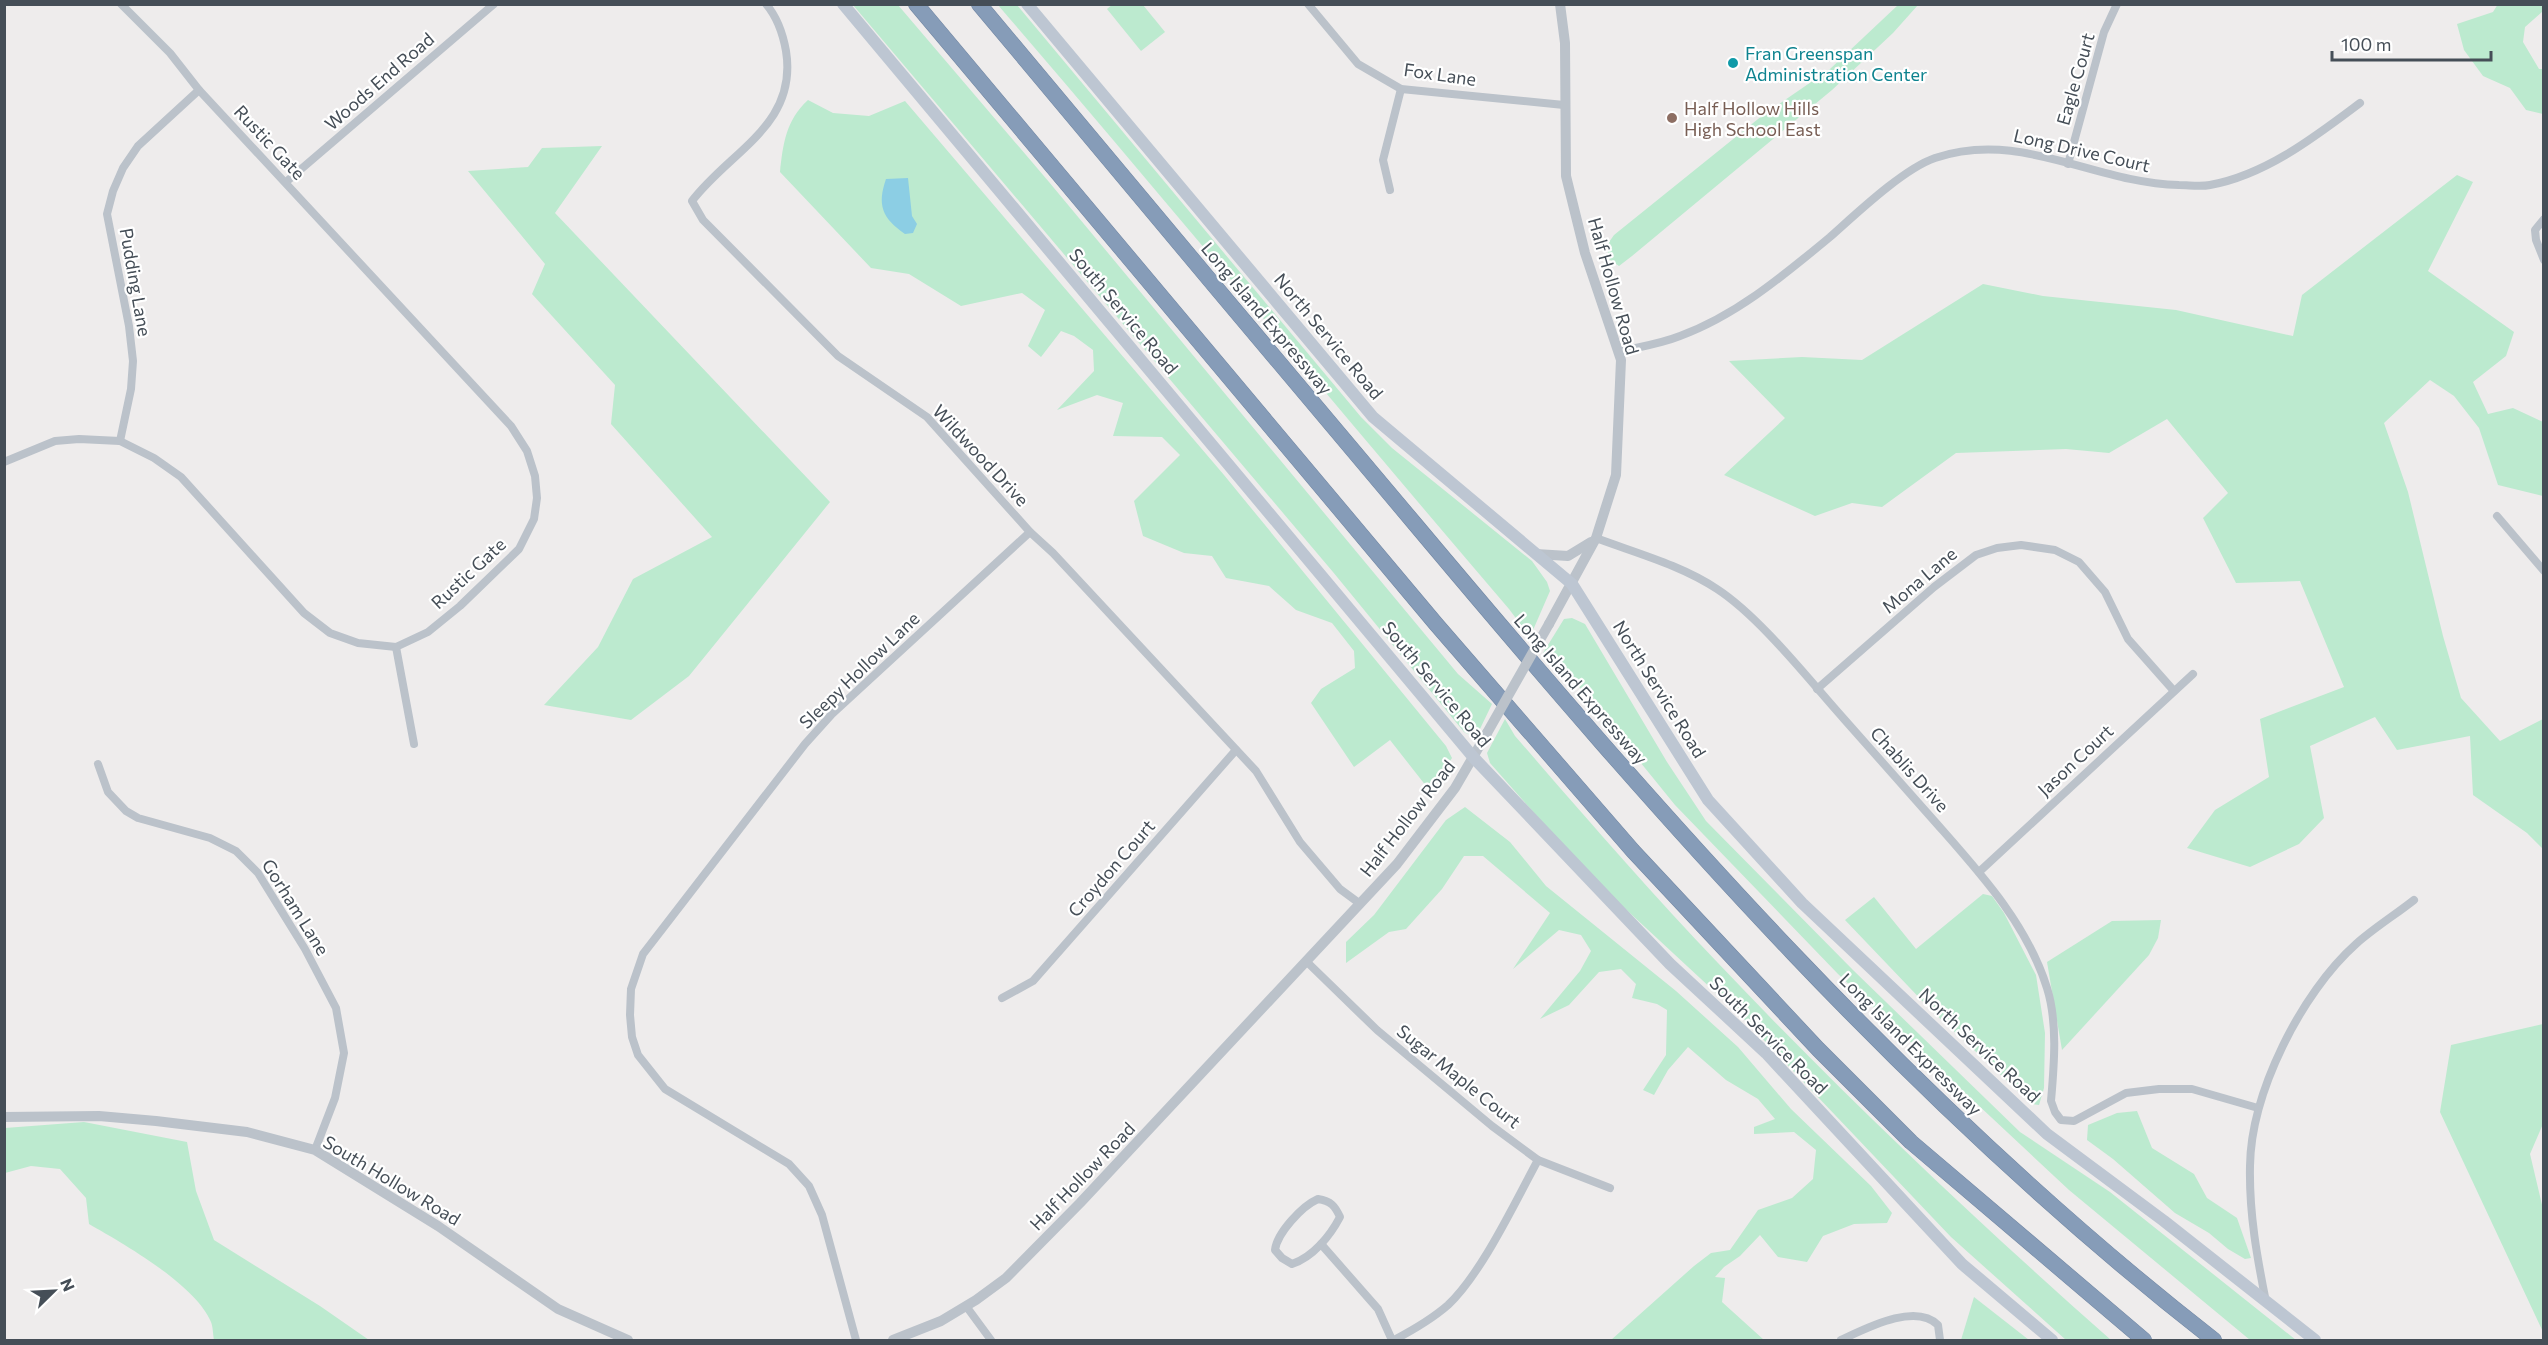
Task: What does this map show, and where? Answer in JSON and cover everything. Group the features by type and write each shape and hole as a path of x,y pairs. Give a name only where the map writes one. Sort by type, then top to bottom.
{"highway":[{"path":"916,4 1436,624 1633,851 1818,1049 1911,1142 2144,1341"},
{"name":"Long Island Expressway","path":"979,4 1496,621 1668,819 1852,1015 1944,1107 2155,1295 2214,1341"},
{"path":"2155,1295 2224,1341"}],"main road":[{"name":"South Service Road","path":"843,4 1474,758 1670,964 1766,1053 1962,1264 2052,1341"},
{"name":"North Service Road","path":"1027,4 1373,417 1572,584 1708,800 1802,903 2047,1134 2164,1221 2315,1341"}],"street":[{"name":"Rustic Gate","path":"121,4 170,53 199,90 511,426 527,451 535,476 537,498 534,519 519,549 460,606 428,632 396,647"},
{"name":"Woods End Road","path":"286,182 494,4"},
{"name":"Wildwood Drive","path":"766,4 784,39 788,67 785,93 775,114 762,132 737,157 707,181 692,201 703,220 838,356 927,417 1030,532 1053,553 1256,771 1300,842 1340,889 1359,903"},
{"name":"Fox Lane","path":"1308,4 1358,64 1401,89 1564,105"},
{"name":"Half Hollow Road","path":"893,1341 941,1321 1006,1278 1152,1127 1397,864 1455,788 1474,758 1596,538 1616,475 1621,360 1585,253 1566,176 1564,43 1560,4"},
{"name":"Eagle Court","path":"2068,164 2104,32 2117,4"},
{"path":"1390,190 1383,160 1401,89"},
{"name":"Pudding Lane","path":"120,441 131,389 133,361 129,326 107,214 113,191 123,168 138,146 199,90"},
{"name":"Long Drive Court","path":"1618,352 1679,337 1727,315 1763,291 1880,195 1933,159 1974,149 1996,148 2023,151 2151,184 2209,186 2262,169 2360,103"},
{"path":"2544,219 2535,230 2536,240 2544,260"},
{"path":"4,462 55,441 79,439 120,441 154,458 181,477 304,613 330,633 358,643 396,647 414,744"},
{"path":"2497,516 2544,571"},
{"name":"Sleepy Hollow Lane","path":"856,1341 822,1215 809,1186 789,1164 664,1089 638,1055 632,1037 631,989 643,954 805,744 832,714 1030,532"},
{"path":"1536,554 1568,556 1580,551 1596,538"},
{"name":"Chablis Drive","path":"1596,538 1682,571 1718,589 1752,620 1817,689 1979,872 2021,930 2048,990 2052,1017 2051,1101 2061,1120 2074,1121 2126,1093 2159,1089 2192,1089 2258,1108"},
{"name":"Mona Lane","path":"1817,689 1934,588 1976,555 1997,548 2021,545 2055,550 2079,562 2104,592 2128,639 2174,691"},
{"name":"Jason Court","path":"1979,872 2193,674"},
{"name":"Croydon Court","path":"1002,998 1033,981 1236,750"},
{"name":"Gorham Lane","path":"98,764 108,792 126,811 138,818 222,842 248,861 258,873 309,957 336,1008 344,1053 335,1098 315,1150"},
{"path":"2266,1303 2250,1202 2250,1156 2258,1108 2285,1041 2307,1000 2331,969 2356,944 2414,900"},
{"name":"Sugar Maple Court","path":"1306,961 1392,1043 1492,1126 1538,1160 1610,1188"},
{"name":"South Hollow Road","path":"4,1117 99,1116 156,1121 247,1132 315,1150 438,1226 558,1309 628,1341"},
{"path":"1321,1244 1378,1309 1393,1341 1420,1326 1448,1304 1464,1286 1483,1258 1538,1160"},
{"path":"1318,1199 1326,1200 1335,1206 1340,1217 1321,1244 1303,1261 1292,1264 1275,1250 1276,1239 1308,1203 1318,1199"},
{"path":"966,1306 992,1341"},
{"path":"1841,1341 1883,1321 1910,1316 1933,1320 1938,1325 1940,1341"}],"green space":[{"path":"1113,4 1143,5 1165,32 1141,51 1107,9"},
{"path":"2498,4 2543,5 2543,11 2525,27 2523,42 2539,69 2543,69 2543,114 2526,110 2510,88 2483,76 2464,50 2457,24 2493,12"},
{"path":"853,5 898,5 1049,182 1458,674 1492,704 1478,733 1472,736 1464,732 1333,572"},
{"path":"998,5 1017,5 1361,417 1392,448 1532,561 1547,582 1550,591 1530,637 1509,609"},
{"path":"1898,5 1918,5 1893,33 1832,90 1619,266 1609,259 1607,245 1614,235 1763,115 1830,69"},
{"path":"808,100 833,113 869,116 905,101 1224,475 1446,746 1452,758 1430,791 1390,740 1354,767 1311,703 1321,689 1355,668 1354,651 1332,623 1296,610 1269,586 1226,578 1212,556 1184,553 1143,536 1134,501 1180,455 1162,437 1113,436 1123,403 1097,395 1057,410 1094,371 1093,350 1074,336 1061,331 1041,357 1028,346 1045,310 1022,293 961,306 909,274 871,268 780,172 784,142 790,124"},
{"path":"602,146 555,213 830,502 689,676 631,720 544,705 598,647 633,579 712,537 611,424 615,385 532,294 545,264 468,171 528,167 542,148"},
{"path":"2457,175 2473,182 2428,271 2514,332 2506,356 2473,382 2488,414 2513,408 2543,422 2543,496 2498,485 2479,428 2454,396 2430,380 2384,423 2408,492 2443,636 2461,698 2500,741 2543,719 2543,849 2527,833 2473,795 2470,736 2397,750 2375,717 2310,746 2324,818 2299,844 2250,867 2187,848 2215,810 2269,777 2260,719 2344,687 2300,581 2236,583 2203,518 2228,493 2167,419 2109,453 2066,449 1956,453 1882,507 1852,503 1815,516 1724,475 1785,418 1729,361 1802,357 1862,360 1983,284 2043,296 2176,310 2293,336 2302,295"},
{"path":"1572,618 1585,624 1667,762 1706,821 1853,970 2020,1132 2110,1192 2296,1340 2250,1340 2069,1190 1838,974 1675,805 1567,672 1543,653 1564,619"},
{"path":"1505,719 1515,736 1615,851 1765,1012 1910,1156 2111,1340 2066,1340 1951,1237 1742,1017 1591,877 1490,763 1487,753"},
{"path":"1465,807 1510,842 1546,886 1676,991 1738,1047 1791,1109 1871,1186 1892,1213 1887,1223 1854,1224 1823,1236 1807,1262 1778,1257 1760,1235 1740,1256 1724,1267 1715,1277 1725,1278 1722,1302 1764,1340 1611,1340 1711,1253 1730,1250 1758,1210 1792,1198 1813,1179 1816,1150 1794,1132 1754,1134 1754,1127 1775,1119 1758,1099 1726,1080 1688,1047 1668,1070 1654,1095 1643,1090 1666,1055 1667,1010 1657,1004 1632,998 1636,984 1621,969 1599,972 1569,1005 1540,1019 1580,971 1591,951 1581,935 1559,930 1513,969 1550,913 1483,856 1464,856 1442,889 1406,929 1389,932 1346,963 1346,942 1374,915 1446,820"},
{"path":"1983,894 1992,896 2004,913 2036,975 2045,1033 2044,1088 2039,1105 2032,1104 1930,1009 1845,920 1874,897 1916,949"},
{"path":"2161,920 2158,938 2149,955 2062,1050 2047,962 2112,921"},
{"path":"2543,1024 2543,1124 2530,1154 2543,1209 2543,1332 2440,1112 2451,1045"},
{"path":"2137,1111 2152,1148 2194,1174 2207,1198 2237,1218 2251,1258 2245,1259 2228,1249 2209,1233 2175,1213 2113,1159 2087,1140 2088,1125 2117,1113"},
{"path":"84,1122 187,1142 196,1191 214,1240 320,1306 369,1340 214,1340 211,1322 191,1294 158,1267 89,1224 86,1198 60,1169 31,1166 5,1173 5,1128"},
{"path":"1974,1297 2029,1340 1961,1340"}],"water":[{"path":"908,178 912,216 917,224 913,233 905,234 887,216 882,204 882,196 886,179"}],"place":[{"name":"Fran Greenspan Administration Center","path":"1733,63"},
{"name":"Half Hollow Hills High School East","path":"1672,118"}]}
